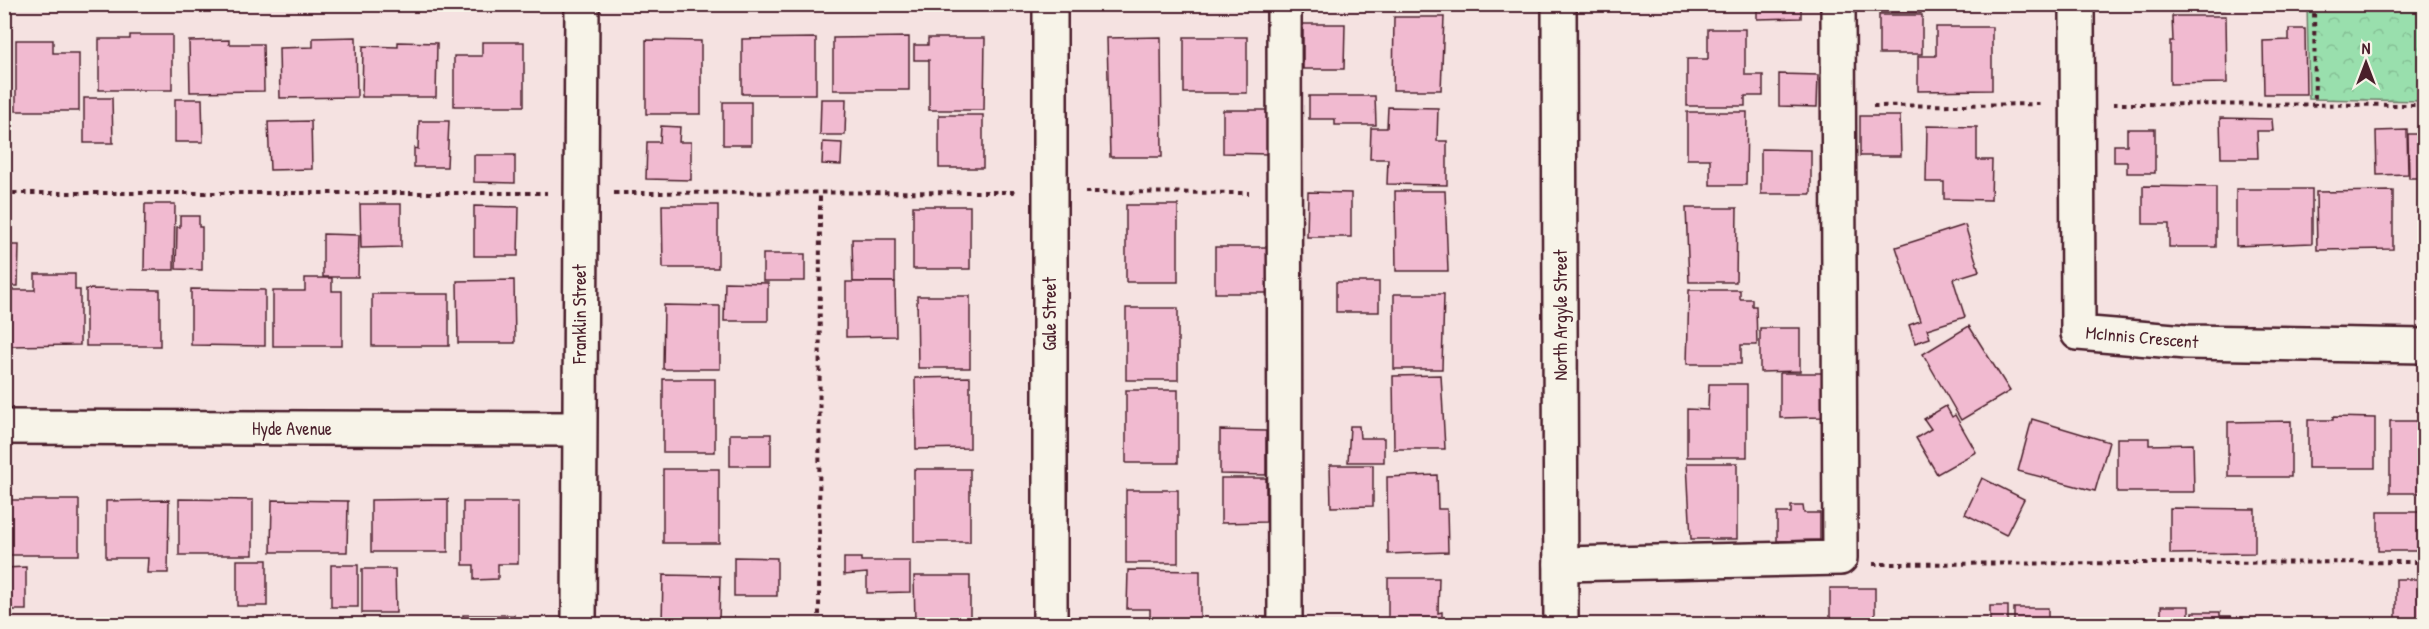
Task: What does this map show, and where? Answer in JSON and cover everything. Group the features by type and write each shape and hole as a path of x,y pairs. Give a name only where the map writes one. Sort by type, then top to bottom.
{"street":[{"name":"Franklin Street","path":"579,624 582,4"},
{"name":"Gale Street","path":"1050,4 1048,192 1050,624"},
{"path":"1284,4 1285,624"},
{"name":"North Argyle Street","path":"1559,4 1561,624"},
{"path":"1561,564 1840,558 1838,4"},
{"name":"McInnis Crescent","path":"2077,4 2078,333 2186,342 2424,346"},
{"name":"Hyde Avenue","path":"4,427 579,429"}],"path":[{"path":"2314,4 2315,105"},
{"path":"1839,106 2424,105"},
{"path":"4,193 1048,192 1284,194"},
{"path":"819,624 820,194"},
{"path":"1840,558 1866,564 2424,562"}],"green space":[{"path":"2307,5 2424,5 2424,101 2309,99"}],"building":[{"path":"1757,4 1801,4 1801,18 1757,19"},
{"path":"1879,4 1921,4 1921,13 1879,13"},
{"path":"2173,4 2225,4 2225,9 2173,9"},
{"path":"1879,15 1922,15 1922,54 1879,54"},
{"path":"2172,16 2226,16 2227,83 2170,84"},
{"path":"1394,17 1444,17 1441,90 1393,90"},
{"path":"1303,24 1345,24 1344,69 1303,69"},
{"path":"1936,27 1992,27 1992,90 1918,91 1918,56 1936,56"},
{"path":"1708,29 1745,29 1745,75 1763,75 1763,96 1745,96 1745,106 1687,106 1687,59 1708,59"},
{"path":"2289,29 2305,29 2306,94 2264,94 2263,41 2289,40"},
{"path":"130,35 172,35 172,90 99,90 99,39 130,39"},
{"path":"356,37 357,97 280,98 279,48 313,47 313,38"},
{"path":"909,37 909,90 833,90 833,38"},
{"path":"1161,37 1162,157 1110,157 1107,38"},
{"path":"1184,37 1247,37 1247,93 1184,93"},
{"path":"816,38 816,94 742,94 742,39"},
{"path":"928,38 985,38 984,110 929,110 929,60 914,60 914,45 928,45"},
{"path":"16,40 53,40 53,53 79,53 79,111 16,111"},
{"path":"229,40 229,44 263,44 264,91 190,92 189,41"},
{"path":"646,40 701,41 701,114 646,114"},
{"path":"398,42 437,43 436,97 362,97 363,46 398,47"},
{"path":"482,42 524,42 524,106 454,106 454,56 482,56"},
{"path":"1779,74 1818,75 1817,107 1779,106"},
{"path":"1309,96 1375,96 1376,125 1335,125 1335,119 1309,119"},
{"path":"84,98 112,98 113,143 84,143"},
{"path":"175,99 202,99 203,142 175,142"},
{"path":"821,99 846,99 845,135 820,135"},
{"path":"723,102 751,102 751,145 723,145"},
{"path":"1388,107 1438,108 1437,141 1447,141 1447,185 1387,184 1388,159 1370,159 1371,128 1387,128"},
{"path":"1223,110 1268,110 1268,154 1223,153"},
{"path":"1687,112 1747,112 1746,185 1710,185 1710,159 1687,159"},
{"path":"939,115 983,115 983,168 939,168"},
{"path":"1860,116 1900,116 1901,156 1860,156"},
{"path":"2220,118 2272,119 2273,131 2257,131 2258,158 2221,158"},
{"path":"311,121 312,169 270,170 268,122"},
{"path":"419,121 449,121 447,167 414,167 414,148 418,149"},
{"path":"661,126 680,127 679,142 691,142 691,180 646,179 647,142 660,142"},
{"path":"1927,126 1977,127 1977,160 1992,160 1991,200 1944,199 1944,182 1926,182"},
{"path":"2127,129 2155,129 2155,173 2127,173 2127,162 2114,162 2114,145 2127,145"},
{"path":"2407,130 2408,174 2377,175 2376,131"},
{"path":"2408,134 2424,134 2424,178 2409,178"},
{"path":"823,142 842,143 841,165 822,164"},
{"path":"1761,149 1811,150 1811,194 1761,194"},
{"path":"474,155 515,155 515,183 474,182"},
{"path":"2143,186 2216,187 2216,247 2169,247 2169,224 2143,224"},
{"path":"2236,189 2312,189 2312,243 2236,246"},
{"path":"1395,191 1445,191 1448,271 1396,271"},
{"path":"2393,191 2393,249 2317,250 2316,192"},
{"path":"1308,192 1351,193 1351,237 1307,237"},
{"path":"145,204 175,204 174,270 144,270"},
{"path":"360,204 401,204 401,247 361,248"},
{"path":"662,205 718,205 718,268 663,268"},
{"path":"1126,205 1178,205 1178,282 1126,282"},
{"path":"474,206 519,207 518,256 474,256"},
{"path":"913,206 970,206 970,269 913,269"},
{"path":"1686,208 1737,208 1736,282 1689,282"},
{"path":"180,216 199,216 199,227 202,227 202,270 176,269 177,227 180,227"},
{"path":"1965,225 1979,271 1953,279 1965,317 1927,329 1930,338 1915,343 1909,325 1920,321 1896,247"},
{"path":"4,228 8,228 8,245 19,245 18,286 4,286"},
{"path":"323,234 359,235 358,277 323,277"},
{"path":"852,239 895,239 895,282 853,282"},
{"path":"1215,247 1269,247 1269,293 1215,293"},
{"path":"763,254 805,254 805,281 763,281"},
{"path":"35,274 75,274 75,290 80,290 80,345 7,346 6,290 35,290"},
{"path":"305,278 332,278 332,291 342,291 342,346 273,346 273,291 305,291"},
{"path":"514,280 515,343 458,343 457,281"},
{"path":"725,282 768,283 768,321 724,321"},
{"path":"846,282 895,282 896,336 846,337"},
{"path":"1336,282 1379,282 1379,312 1336,312"},
{"path":"86,289 160,290 160,346 86,346"},
{"path":"191,289 265,290 265,346 191,345"},
{"path":"1689,290 1740,290 1740,299 1752,299 1752,306 1756,306 1757,345 1741,345 1741,364 1687,364"},
{"path":"372,294 449,294 449,346 372,346"},
{"path":"1394,294 1444,294 1442,369 1394,369"},
{"path":"917,296 970,296 970,368 918,368"},
{"path":"664,305 720,306 720,369 663,369"},
{"path":"1126,308 1178,308 1178,380 1126,380"},
{"path":"1969,326 2010,391 1961,420 1923,354"},
{"path":"1760,328 1800,328 1800,371 1760,372"},
{"path":"1780,373 1822,373 1823,417 1780,418"},
{"path":"1441,375 1445,449 1394,449 1393,376"},
{"path":"970,377 970,448 916,449 915,378"},
{"path":"663,379 715,379 715,452 663,452"},
{"path":"1709,384 1747,384 1747,457 1687,457 1687,409 1708,410"},
{"path":"1126,390 1178,390 1178,463 1126,463"},
{"path":"1946,406 1952,417 1955,415 1976,452 1937,474 1916,438 1931,429 1924,419"},
{"path":"2333,417 2375,418 2375,468 2308,468 2308,420 2333,420"},
{"path":"2032,419 2109,442 2095,491 2018,471"},
{"path":"2291,421 2291,477 2228,477 2228,422"},
{"path":"2390,421 2424,421 2424,493 2390,493"},
{"path":"1350,426 1359,426 1360,438 1384,438 1384,462 1348,462"},
{"path":"1220,430 1266,431 1266,475 1220,474"},
{"path":"730,434 771,434 771,466 730,466"},
{"path":"2117,438 2149,438 2149,445 2193,444 2194,492 2117,492"},
{"path":"1687,463 1737,463 1737,539 1691,539"},
{"path":"1330,465 1373,465 1373,506 1331,507"},
{"path":"663,469 719,469 719,543 663,543"},
{"path":"914,469 970,469 970,542 914,542"},
{"path":"1437,475 1438,509 1447,509 1448,552 1388,554 1387,477"},
{"path":"1221,478 1266,478 1266,522 1221,523"},
{"path":"1982,478 2024,499 2006,535 1965,514"},
{"path":"1126,490 1178,490 1178,563 1126,563"},
{"path":"179,499 253,500 253,555 179,555"},
{"path":"448,499 448,552 371,552 371,500"},
{"path":"6,500 79,500 79,555 6,555"},
{"path":"169,500 168,573 147,573 148,558 106,558 106,501"},
{"path":"272,500 348,501 347,552 271,552"},
{"path":"463,502 518,502 518,564 498,564 498,579 474,580 474,565 463,565"},
{"path":"1791,506 1803,506 1804,513 1820,513 1820,540 1777,541 1777,513 1791,513"},
{"path":"2170,508 2255,509 2255,553 2170,554"},
{"path":"2378,512 2424,512 2424,551 2378,551"},
{"path":"734,557 777,558 777,596 734,596"},
{"path":"844,558 861,558 861,561 910,561 910,592 867,593 867,573 844,575"},
{"path":"237,560 267,560 267,606 237,606"},
{"path":"331,565 358,565 358,607 331,607"},
{"path":"26,567 26,610 4,610 4,568"},
{"path":"362,569 395,569 396,613 362,613"},
{"path":"1128,570 1200,571 1200,624 1150,624 1150,609 1127,609"},
{"path":"663,575 720,576 719,624 662,624"},
{"path":"914,576 970,576 970,624 915,624"},
{"path":"1388,578 1439,578 1438,613 1442,612 1442,624 1388,624"},
{"path":"2396,579 2424,579 2424,624 2396,624"},
{"path":"1830,588 1875,588 1875,624 1830,624"},
{"path":"1990,606 2008,606 2008,624 1990,624"},
{"path":"2161,606 2189,606 2189,624 2161,624"},
{"path":"2014,608 2048,608 2048,624 2014,624"},
{"path":"2193,612 2220,612 2220,616 2231,616 2231,624 2193,624"},
{"path":"463,615 514,615 514,624 463,624"},
{"path":"1736,619 1736,624 1694,624 1694,620"},
{"path":"1264,620 1264,624 1200,624 1200,621"}]}
